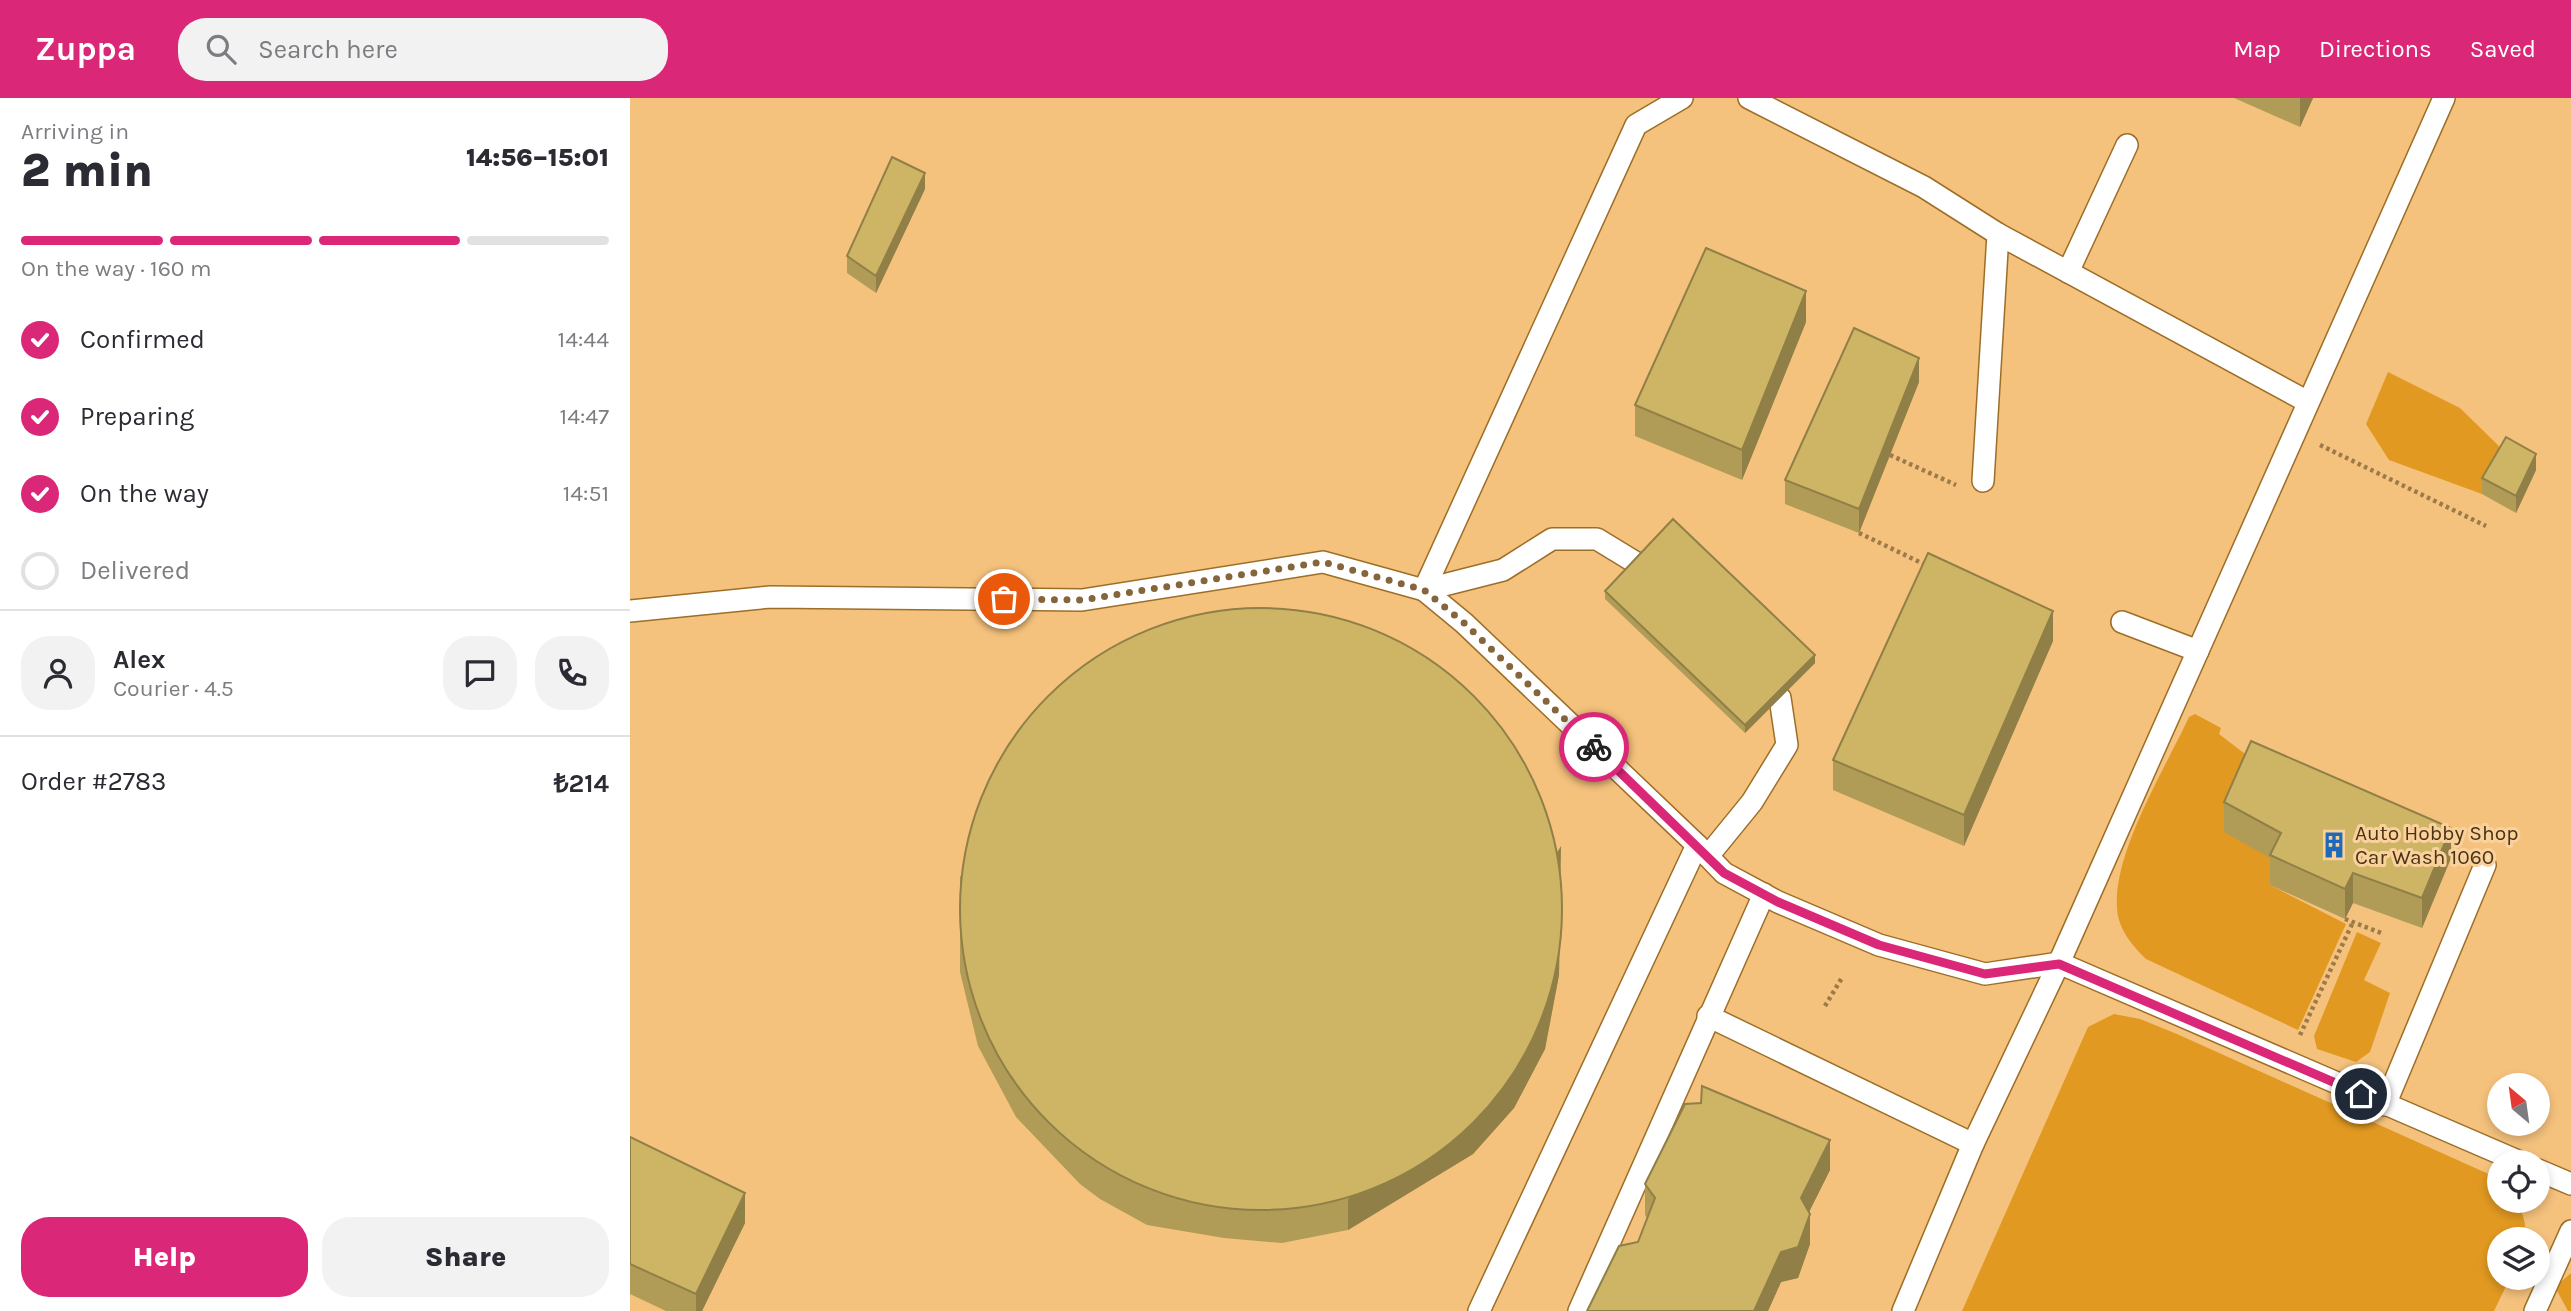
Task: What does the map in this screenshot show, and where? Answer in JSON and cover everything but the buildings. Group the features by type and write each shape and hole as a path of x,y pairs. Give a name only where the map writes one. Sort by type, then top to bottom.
{"lane":[{"path":"1424,590 1636,125 1682,98"},
{"path":"1749,98 1924,187 1998,234 2308,402"},
{"path":"1903,1311 1973,1144 2059,964 2444,98"},
{"path":"2068,272 2127,145"},
{"path":"1974,485 1998,234"},
{"path":"1424,590 1503,570 1552,539 1597,539 1639,564"},
{"path":"630,611 770,597 1082,600 1323,562 1424,590 1464,623 1724,873 1764,894 1879,945 1985,974 2059,964 2491,1150"},
{"path":"2122,622 2198,651"},
{"path":"1479,1311 1702,851 1752,802 1787,745 1780,698"},
{"path":"2385,1105 2485,865"},
{"path":"1579,1311 1764,894"},
{"path":"1708,1016 1973,1144"},
{"path":"2550,1175 2571,1184"},
{"path":"2535,1311 2571,1231"}],"path":[{"path":"2295,432 2486,526"},
{"path":"1890,455 1974,485"},
{"path":"1860,533 1930,567"},
{"path":"2345,919 2384,934"},
{"path":"2288,1062 2353,922"},
{"path":"1825,1006 1843,976"}],"shaded area":[{"path":"2388,372 2460,408 2506,453 2482,494 2389,460 2366,424"},
{"path":"2195,714 2221,728 2219,734 2253,760 2281,864 2270,885 2346,924 2298,1030 2146,959 2131,942 2120,923 2117,908 2118,886 2123,862 2142,811 2189,717"},
{"path":"2357,932 2381,943 2364,980 2390,993 2370,1052 2356,1062 2317,1049 2314,1036"},
{"path":"2114,1014 2140,1019 2487,1173 2487,1213 2522,1213 2525,1227 2487,1227 2487,1290 2504,1290 2494,1311 1962,1311 2088,1027"},
{"path":"2571,1273 2571,1311 2568,1311 2555,1287"}],"way so far":[{"path":"1004,599 1082,600 1323,562 1424,590 1464,623 1594,747"}],"place":[{"name":"Auto Hobby Shop Car Wash 1060","path":"2334,845"}],"route":[{"path":"1594,747 1724,873 1778,902 1879,945 1985,974 2059,964 2361,1094"}]}
